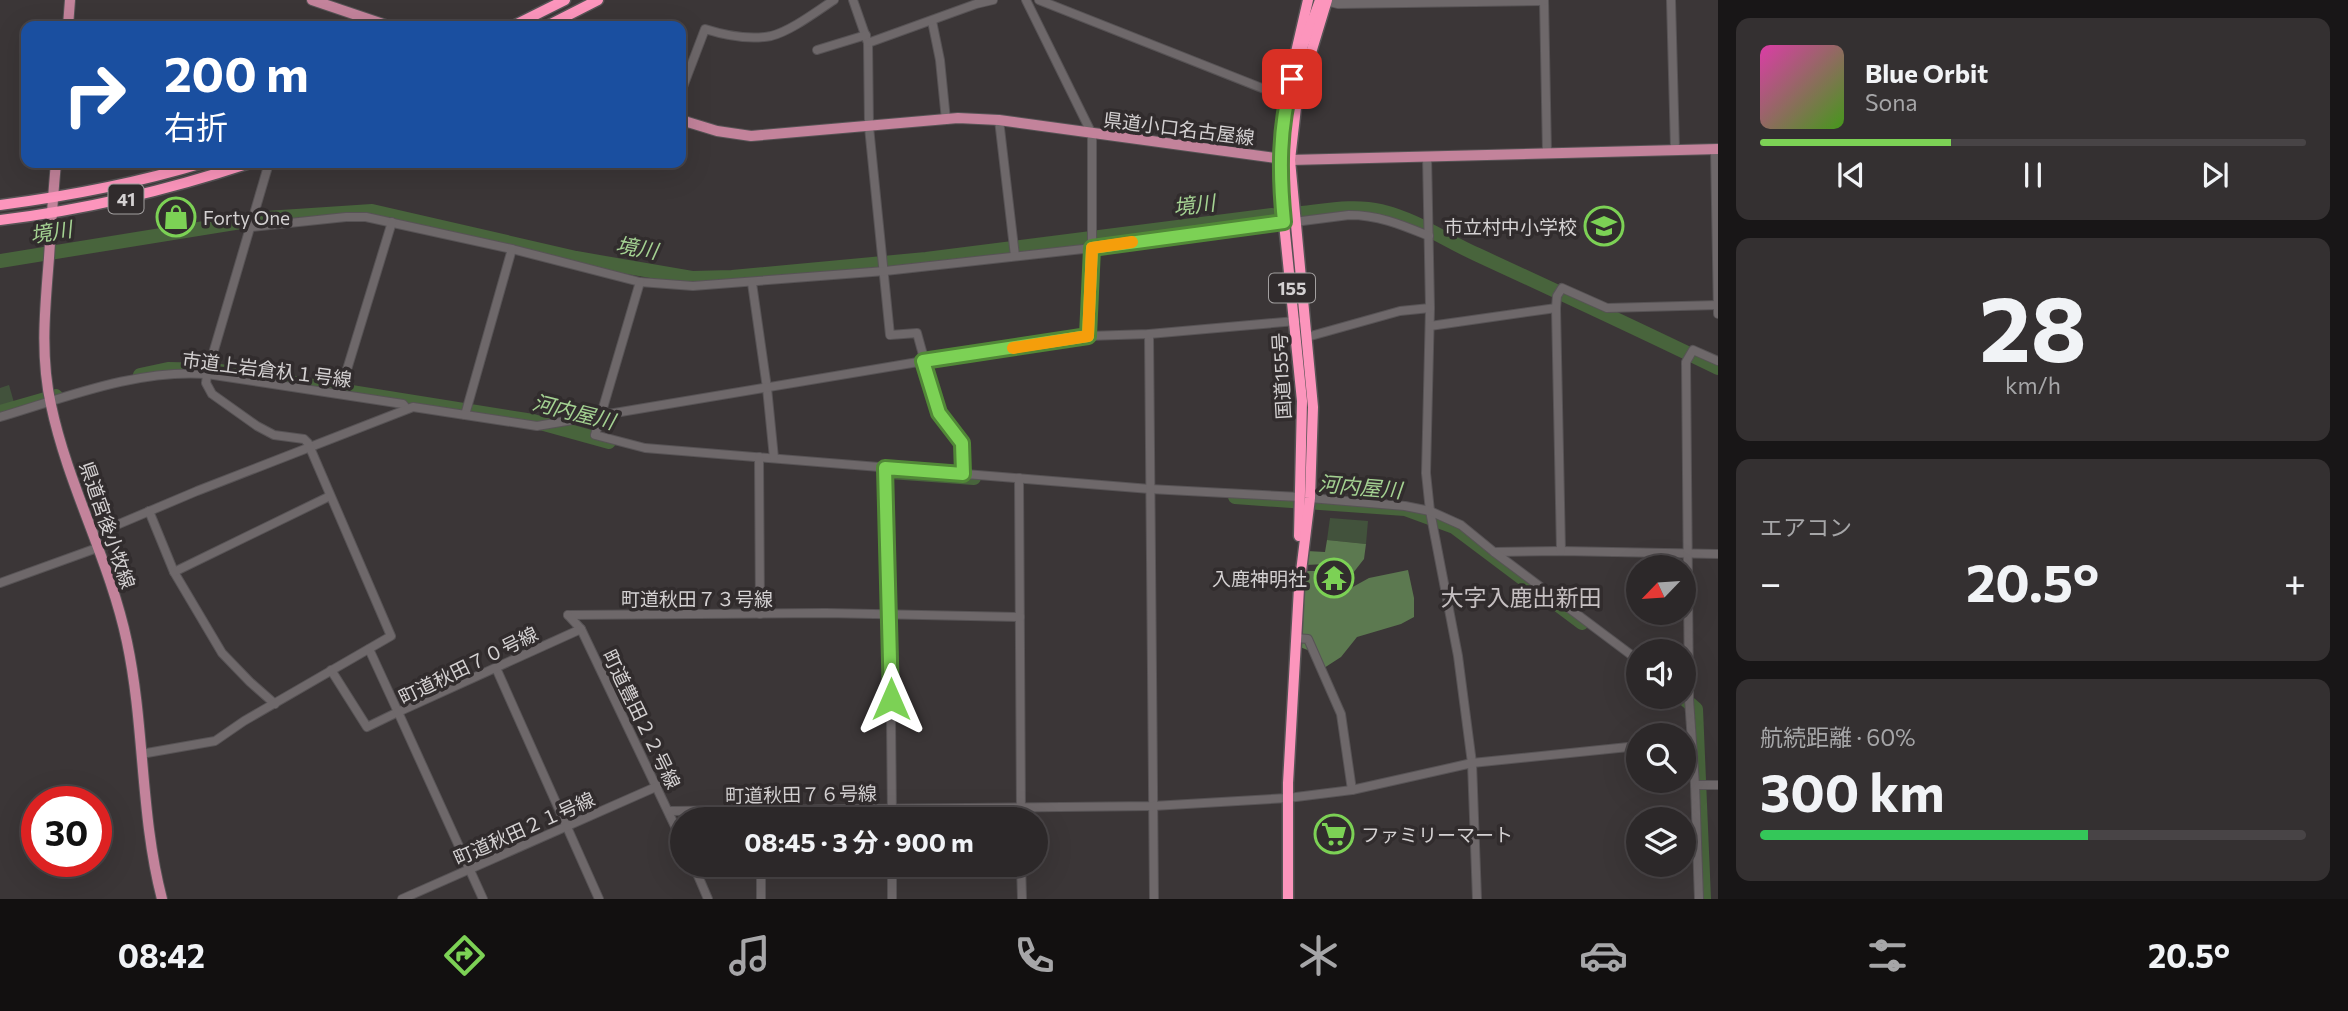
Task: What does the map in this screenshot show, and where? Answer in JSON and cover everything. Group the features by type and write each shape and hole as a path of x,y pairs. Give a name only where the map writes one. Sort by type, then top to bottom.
{"highway":[{"path":"523,21 565,0"},
{"path":"557,21 598,0"},
{"name":"155","path":"1292,79 1308,0"},
{"name":"国道155号","path":"1305,497 1296,321 1284,222 1287,98 1324,1"},
{"name":"国道155号","path":"1288,899 1288,798 1296,638 1313,407 1296,222 1285,159 1297,99 1324,1"},
{"name":"41","path":"0,205 53,198 184,168"},
{"name":"41","path":"0,220 52,213 151,192 233,168"}],"main road":[{"path":"68,21 70,0"},
{"path":"317,1 375,21"},
{"name":"県道小口名古屋線","path":"686,122 717,131 751,136 946,120 999,120 1285,159 1717,149"},
{"name":"県道宮後小牧線","path":"56,168 43,330 50,402 126,637 151,845 162,899"}],"street":[{"path":"686,79 705,29 751,37 772,36 834,0"},
{"path":"853,0 867,39 869,127 890,335 917,333 939,413 962,443 963,474"},
{"path":"817,50 932,21 975,2 993,0"},
{"path":"1028,0 1092,134 1092,248 1088,336"},
{"path":"1040,0 1287,98"},
{"path":"1324,1 1338,5 1544,0 1547,153"},
{"path":"1671,0 1675,149"},
{"path":"932,21 940,60 946,120"},
{"path":"999,120 1015,256"},
{"path":"1717,149 1718,314"},
{"path":"1427,156 1430,326 1426,473 1430,512 1458,656 1472,763 1477,899"},
{"path":"141,754 215,741 244,720 391,636 310,447 304,439 274,435 257,426 212,394 206,383 268,168"},
{"path":"251,227 366,217 512,249 640,282 693,286 752,283 884,267 1092,248 1349,215 1390,220 1429,236"},
{"path":"345,376 392,222"},
{"path":"466,415 512,249"},
{"path":"640,282 595,435 640,447 1150,489 1305,497 1405,506 1430,512 1461,525 1626,651"},
{"path":"752,283 774,458"},
{"path":"1561,551 1556,308 1557,296 1562,288 1607,308 1718,305"},
{"path":"1307,337 1401,311 1430,308"},
{"path":"1430,326 1556,308"},
{"path":"93,535 310,447 417,407 537,426 1088,336 1149,334 1296,321"},
{"path":"1149,334 1154,899"},
{"path":"1687,639 1686,362 1693,350 1718,361"},
{"name":"市道上岩倉杁１号線","path":"0,417 50,402 179,372 403,404 407,409"},
{"path":"759,457 760,614"},
{"path":"885,468 892,807"},
{"path":"1019,478 1021,807"},
{"path":"174,572 330,496"},
{"path":"149,511 174,572 222,653 275,704"},
{"path":"0,583 97,548"},
{"path":"1494,552 1718,554"},
{"name":"町道秋田７３号線","path":"568,615 826,613 1020,617"},
{"name":"町道豊田２２号線","path":"568,615 581,629 669,811"},
{"name":"町道秋田７０号線","path":"483,899 398,712 581,629"},
{"path":"1296,638 1308,639 1341,713 1352,790"},
{"path":"331,670 366,727 398,712 369,649"},
{"path":"493,669 593,899"},
{"name":"町道秋田７６号線","path":"1021,807 1153,806 1288,798 1352,790 1472,763 1626,747"},
{"path":"1696,785 1718,785"},
{"name":"町道秋田２１号線","path":"402,899 658,786"},
{"path":"1695,793 1699,899"},
{"path":"564,828 599,899"},
{"path":"699,877 708,899"},
{"path":"761,877 761,899"},
{"path":"892,877 892,899"},
{"path":"1021,877 1022,899"}],"green space":[{"path":"9,385 15,406 0,410 0,388"},
{"path":"1330,518 1368,521 1366,544 1327,540"},
{"path":"1327,540 1366,544 1364,559 1353,573 1346,563 1306,565 1307,551 1325,552"},
{"path":"1408,570 1414,598 1414,617 1401,624 1357,637 1341,657 1324,668 1315,653 1300,647 1305,571 1317,571 1318,589 1329,589 1340,594 1369,578"}],"waterway":[{"name":"境川","path":"1302,213 1361,208 1394,215 1718,368"},
{"name":"境川","path":"0,261 266,218 372,211 576,258 692,278 732,277 926,259 1272,215"},
{"name":"河内屋川","path":"140,375 168,369 214,370 533,421 609,442"},
{"name":"河内屋川","path":"0,412 56,396"},
{"name":"河内屋川","path":"890,472 974,478"},
{"name":"河内屋川","path":"1235,497 1405,509 1454,527 1582,623"},
{"name":"河内屋川","path":"1696,709 1704,899"}],"slow traffic":[{"path":"1013,348 1088,336 1092,248 1132,242"}],"place":[{"name":"Forty One","path":"176,217"},
{"name":"市立村中小学校","path":"1604,226"},
{"name":"入鹿神明社","path":"1334,578"},
{"name":"ファミリーマート","path":"1334,834"}],"district":[{"name":"大字入鹿出新田","path":"1521,597"}],"route":[{"path":"891,699 885,468 963,474 962,443 939,413 923,361 1088,336 1092,248 1284,222 1279,174 1287,98 1292,79"}]}
